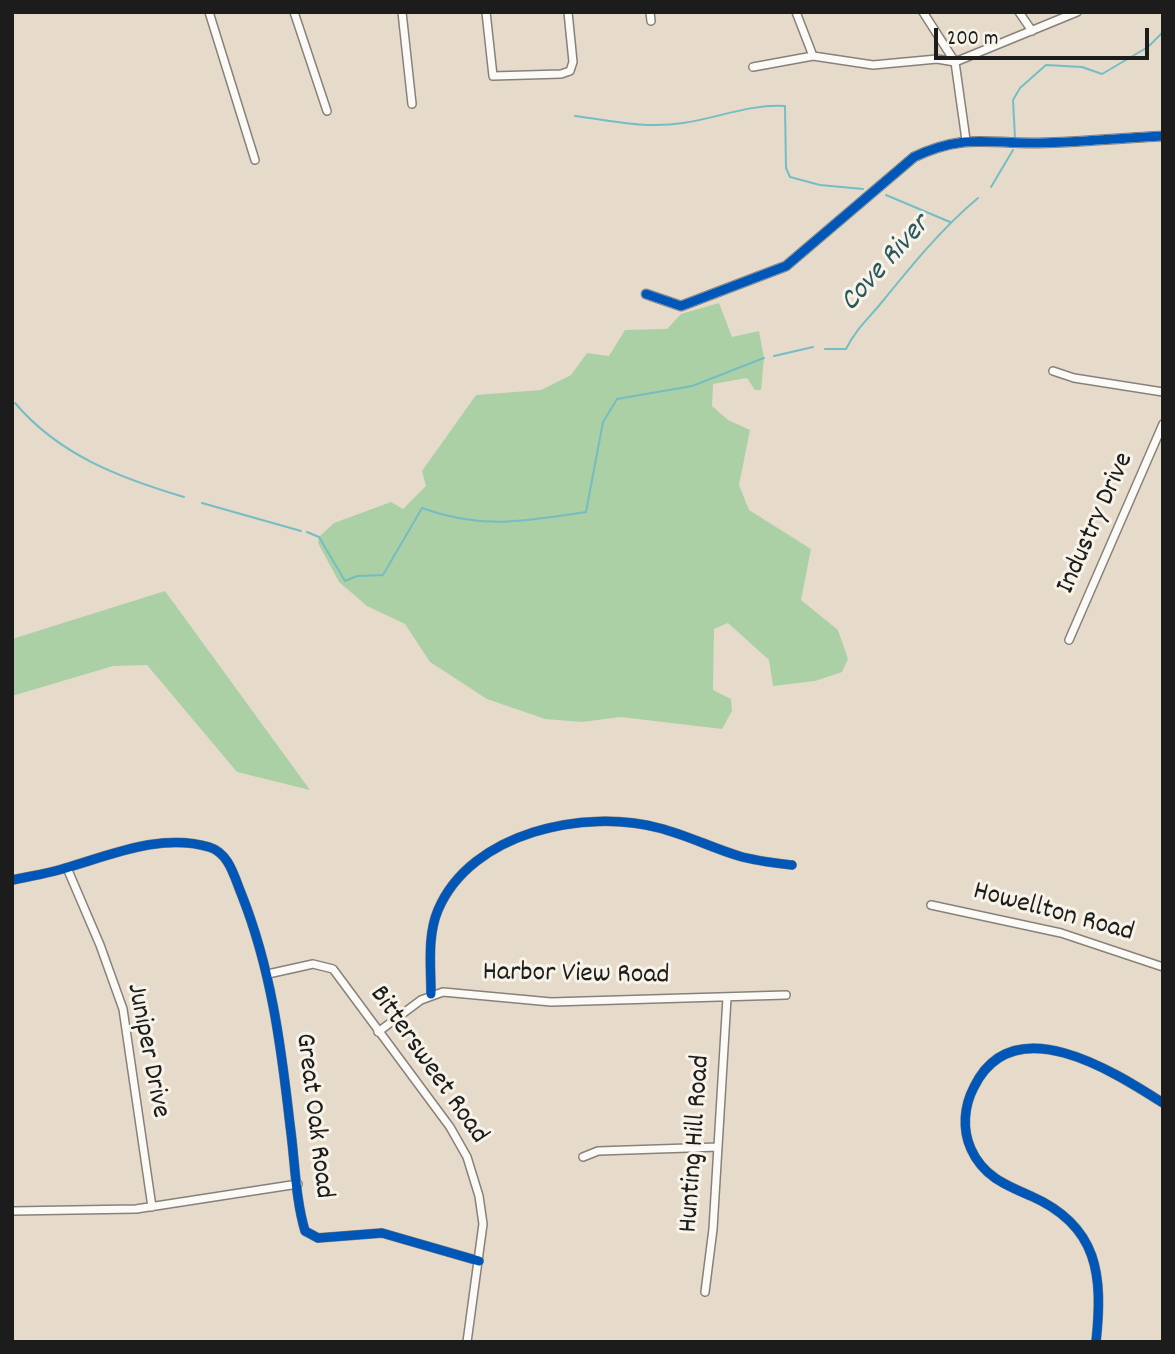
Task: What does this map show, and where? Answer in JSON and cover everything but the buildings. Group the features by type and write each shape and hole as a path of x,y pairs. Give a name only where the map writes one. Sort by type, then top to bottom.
{"street":[{"path":"209,12 255,160"},
{"path":"294,12 327,111"},
{"path":"402,12 412,104"},
{"path":"486,12 493,76 561,74 570,71 573,62 568,12"},
{"path":"796,12 813,55"},
{"path":"923,12 956,62 966,140"},
{"path":"1019,12 1032,31"},
{"path":"753,67 813,55 873,65 937,59 956,62 1077,12"},
{"path":"646,294 681,306 786,266 914,157 939,145 966,140 1037,143 1163,136"},
{"path":"1053,371 1163,392"},
{"name":"Industry Drive","path":"1069,640 1163,424"},
{"path":"378,1032 431,995 431,938 437,912 450,887 501,846 542,828 606,820 659,827 742,857 792,866"},
{"name":"Great Oak Road","path":"67,868 118,851 173,843 205,846 218,851 229,863 252,922 268,974 278,1028 304,1228 312,1237 376,1232 479,1261"},
{"path":"12,880 67,868"},
{"name":"Juniper Drive","path":"67,868 100,945 122,1009 152,1207"},
{"name":"Howellton Road","path":"931,905 1062,933 1163,967"},
{"name":"Bittersweet Road","path":"268,974 307,964 328,966 450,1127 467,1157 482,1217 479,1261 467,1342"},
{"name":"Harbor View Road","path":"431,995 443,992 551,1002 786,995"},
{"name":"Hunting Hill Road","path":"705,1292 718,1147 727,998"},
{"path":"1096,1342 1100,1286 1087,1243 1064,1214 989,1175 970,1147 965,1126 967,1106 978,1078 986,1070 1013,1051 1044,1046 1090,1063 1163,1103"},
{"path":"583,1157 598,1151 718,1147"},
{"path":"12,1211 152,1207 298,1184"}],"green space":[{"path":"719,303 732,337 759,331 764,358 761,390 755,390 747,378 713,384 712,406 728,420 750,430 739,485 749,510 811,549 801,600 838,630 848,659 842,672 815,681 773,686 769,660 728,623 714,629 713,690 731,699 732,711 722,729 621,717 582,722 545,719 487,699 430,662 405,624 367,606 339,582 318,543 319,537 334,523 391,502 403,509 426,486 422,471 476,395 541,390 571,375 587,353 609,356 625,330 667,329 681,314"},
{"path":"165,591 310,790 237,772 147,665 113,666 12,696 12,639"}],"waterway":[{"name":"Cove River","path":"1015,138 1013,100 1020,88 1046,65 1082,67 1102,74 1148,47 1163,32"},
{"path":"575,116 629,124 669,125 759,107 785,106 786,168 790,177 820,185 863,189"},
{"name":"Cove River","path":"991,187 1013,150"},
{"path":"886,195 950,222"},
{"name":"Cove River","path":"825,349 846,349 858,330 928,247 978,198"},
{"name":"Cove River","path":"774,356 813,347"},
{"name":"Cove River","path":"307,532 319,537 345,581 357,576 383,575 422,508 464,519 503,522 586,512 603,422 617,399 692,386 764,358"},
{"name":"Cove River","path":"15,403 32,421 71,451 114,473 184,497"},
{"name":"Cove River","path":"202,503 301,531"}],"cycle path":[{"path":"646,294 681,306 786,266 914,157 947,145 976,141 1039,143 1163,136"},
{"path":"431,994 432,930 438,910 454,883 476,861 533,832 598,821 630,823 669,831 745,858 792,865"},
{"path":"12,880 156,844 192,843 209,847 221,854 230,866 241,893 267,978 287,1095 297,1192 305,1231 318,1238 382,1233 479,1261"},
{"path":"1096,1342 1096,1275 1092,1256 1083,1238 1071,1222 1054,1208 1004,1183 982,1166 971,1149 966,1134 968,1102 974,1087 991,1063 1013,1051 1038,1048 1064,1053 1092,1063 1163,1103"}]}
